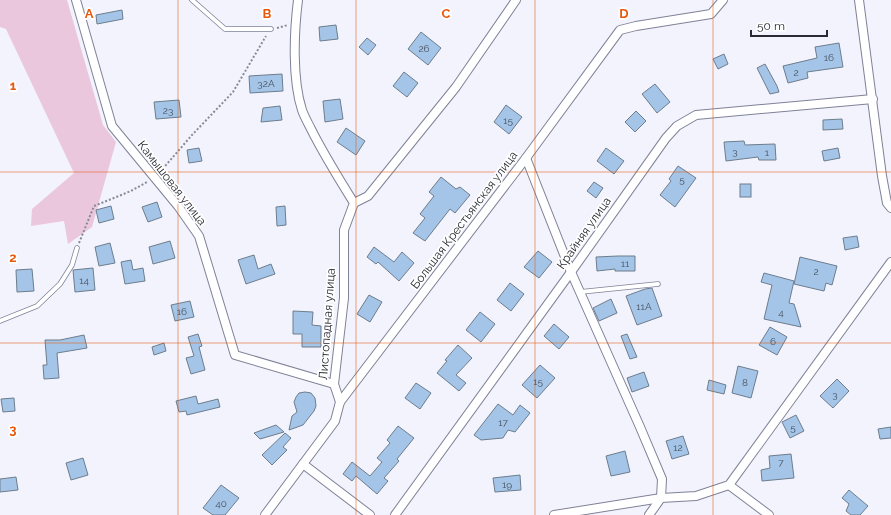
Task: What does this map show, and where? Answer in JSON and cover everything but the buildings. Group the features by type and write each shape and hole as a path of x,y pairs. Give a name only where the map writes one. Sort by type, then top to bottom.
{"street":[{"name":"Камышовая улица","path":"76,0 112,126 178,206 199,236 235,355 334,384"},
{"path":"298,0 295,23 295,64 298,93 302,110 319,146 354,203 368,196 456,87 516,0"},
{"name":"Большая Крестьянская улица","path":"265,515 335,421 340,402 526,158 620,30 711,14 723,0"},
{"path":"859,0 882,176 887,203 891,208"},
{"name":"Крайняя улица","path":"395,515 666,138 677,126 696,115 873,99"},
{"path":"526,158 571,272 662,479 661,498 649,515"},
{"name":"Листопадная улица","path":"340,402 334,384 344,298 344,230 354,203"},
{"path":"554,515 661,498 696,496 729,485 891,262"},
{"path":"303,464 370,515"},
{"path":"729,485 769,515"}],"lane":[{"path":"192,0 226,28 271,29"},
{"path":"0,321 37,306 60,284 72,265 77,248"},
{"path":"580,292 658,284"}],"path":[{"path":"77,248 94,206 131,191 155,178 192,135 233,92 271,29 295,23"}],"shaded area":[{"path":"0,0 67,0 103,125 116,142 92,227 68,244 64,221 31,226 32,209 74,173 6,29 0,27"}]}
